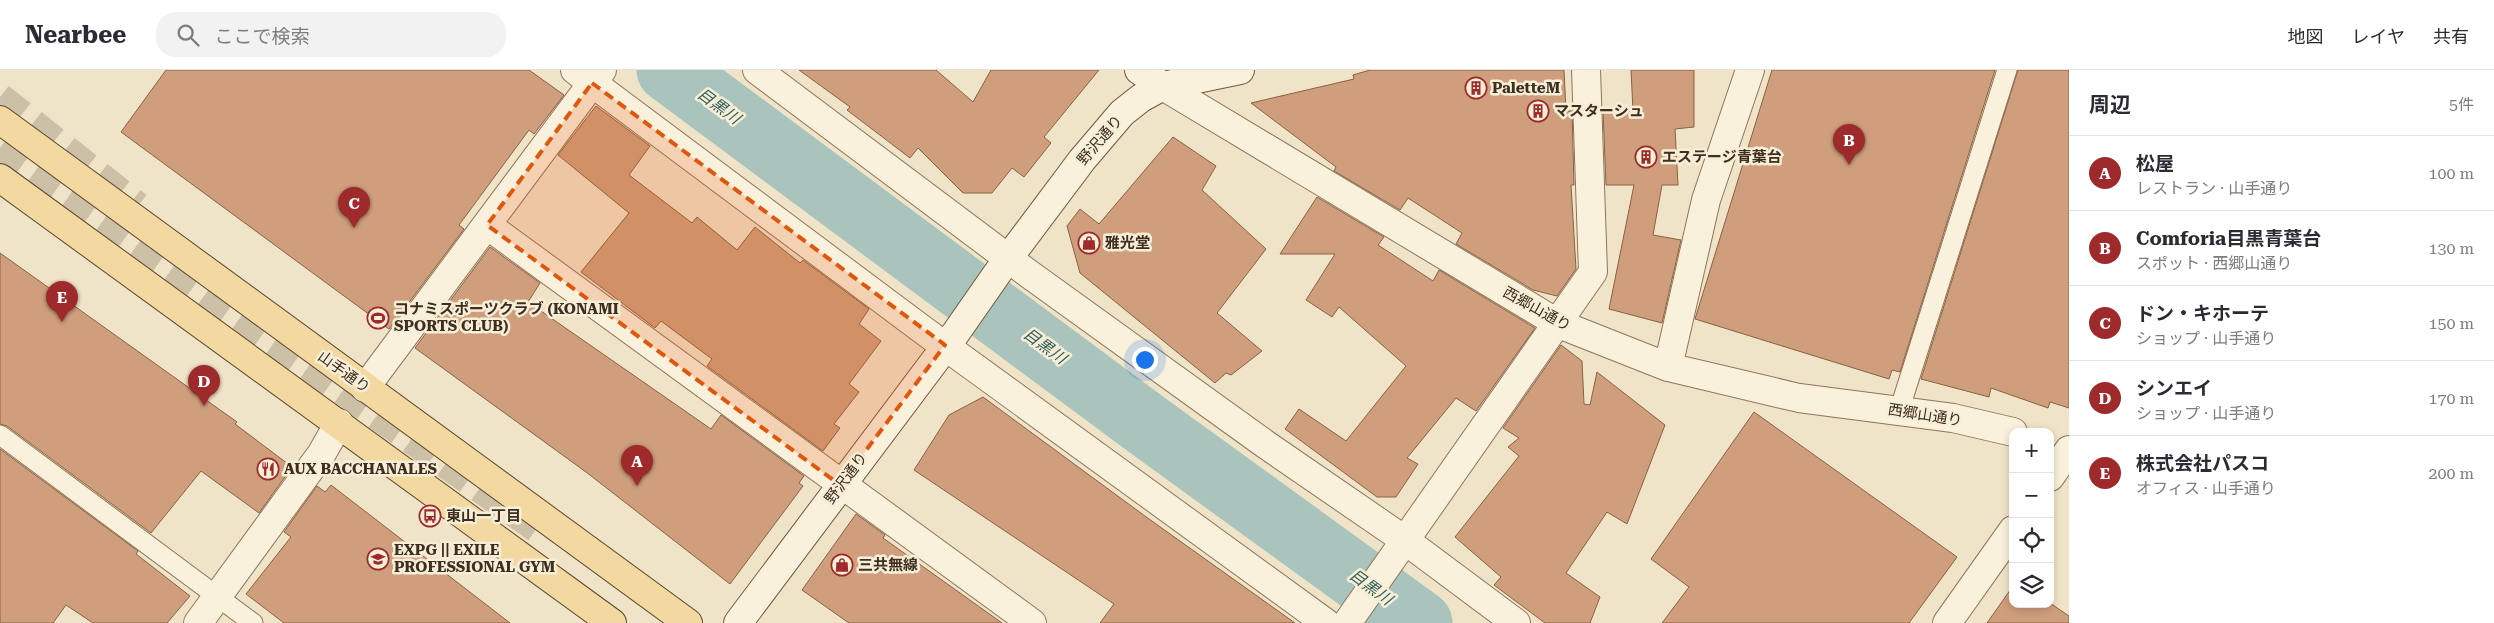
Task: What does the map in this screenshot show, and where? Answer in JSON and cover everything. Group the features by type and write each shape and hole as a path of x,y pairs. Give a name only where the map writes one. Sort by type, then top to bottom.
{"main road":[{"name":"山手通り","path":"0,120 688,623"},
{"path":"0,178 612,623"}],"street":[{"path":"758,70 1004,263 1265,444 1401,547 1516,623"},
{"name":"西郷山通り","path":"1139,70 1559,324 1668,367 1799,398 1953,418 2009,431"},
{"name":"野沢通り","path":"738,623 950,340 1004,263 1082,160 1122,114 1141,98 1164,86 1240,70"},
{"path":"365,388 487,225 592,74 950,340 1341,622 1401,547 1559,324 1593,272 1586,70"},
{"path":"1668,367 1706,200 1750,70"},
{"path":"487,225 840,485 1032,623"},
{"path":"198,623 322,452 339,423"},
{"path":"2054,442 2069,446"},
{"path":"2053,473 2069,450"},
{"path":"1947,623 2009,536"}],"lane":[{"path":"1899,411 2007,70"},
{"path":"0,435 253,623"}],"highlighted area":[{"path":"592,83 945,345 840,485 487,225"}],"building":[{"path":"166,70 529,70 564,95 534,134 529,130 459,225 464,229 389,329 121,132"},
{"path":"799,70 936,70 973,102 991,70 1099,70 1044,137 1051,143 1024,177 1012,168 992,193 963,193 918,148 910,158 847,110 850,107"},
{"path":"1370,70 1564,70 1566,111 1572,111 1574,185 1571,185 1576,269 1557,296 1533,290 1456,244 1462,233 1408,198 1400,210 1334,171 1336,167 1251,103 1354,79 1353,75"},
{"path":"1631,70 1694,70 1694,127 1675,129 1678,185 1662,185 1653,235 1681,240 1662,323 1609,309 1634,185 1606,185 1603,111 1633,111"},
{"path":"1772,70 1995,70 1900,372 1892,370 1889,379 1695,319"},
{"path":"2018,70 2069,70 2069,408 2050,402 2048,408 1991,388 1989,397 1921,379"},
{"path":"596,106 650,146 629,175 692,223 697,217 737,250 755,227 800,263 803,260 869,309 859,324 881,341 849,384 859,392 834,424 840,428 823,451 707,366 712,359 661,321 655,328 581,272 629,213 558,155"},
{"path":"1173,137 1216,166 1202,190 1266,249 1217,313 1262,351 1231,375 1226,373 1215,383 1080,273 1067,226 1080,209 1099,224"},
{"path":"1317,197 1384,237 1378,245 1433,281 1439,270 1535,328 1476,411 1456,398 1407,458 1418,464 1396,497 1377,497 1285,429 1299,409 1346,441 1406,366 1339,307 1332,317 1306,300 1335,254 1280,254"},
{"path":"490,247 540,283 528,302 711,429 721,415 804,476 799,483 803,486 730,584 586,472 415,348"},
{"path":"0,253 237,422 235,424 292,467 259,513 201,471 151,533 7,426 0,424"},
{"path":"1561,345 1582,361 1584,404 1590,405 1597,372 1665,425 1627,524 1607,512 1566,573 1600,597 1590,623 1545,623 1494,585 1501,577 1455,537 1519,456 1508,447 1519,438 1503,428"},
{"path":"983,397 1295,623 1100,623 1114,604 914,470 949,415"},
{"path":"1754,412 1957,557 1909,623 1662,623 1689,587 1651,559"},
{"path":"0,449 138,551 136,554 190,596 167,623 93,623 66,605 53,623 0,623"},
{"path":"331,485 510,623 284,623 246,594 291,537 284,532 317,486 325,492"},
{"path":"856,514 885,535 883,538 1002,623 849,623 802,590"},
{"path":"2009,592 2009,608 2054,608 2054,606 2069,616 2069,623 1987,623"}],"waterway":[{"name":"目黒川","path":"669,70 1147,425 1420,623"}],"tunnel":[{"path":"0,97 138,206"},
{"path":"0,148 538,530"}],"place":[{"name":"PaletteM","path":"1476,88"},
{"name":"マスターシュ","path":"1538,111"},
{"name":"エステージ青葉台","path":"1646,157"},
{"name":"Comforia目黒青葉台","path":"1849,165"},
{"name":"ドン・キホーテ","path":"354,228"},
{"name":"雅光堂","path":"1089,243"},
{"name":"コナミスポーツクラブ (KONAMI SPORTS CLUB)","path":"378,318"},
{"name":"株式会社パスコ","path":"62,322"},
{"name":"シンエイ","path":"204,406"},
{"name":"AUX BACCHANALES","path":"268,469"},
{"name":"松屋","path":"637,486"},
{"name":"東山一丁目","path":"430,516"},
{"name":"EXPG || EXILE PROFESSIONAL GYM","path":"378,559"},
{"name":"三共無線","path":"842,565"}]}
